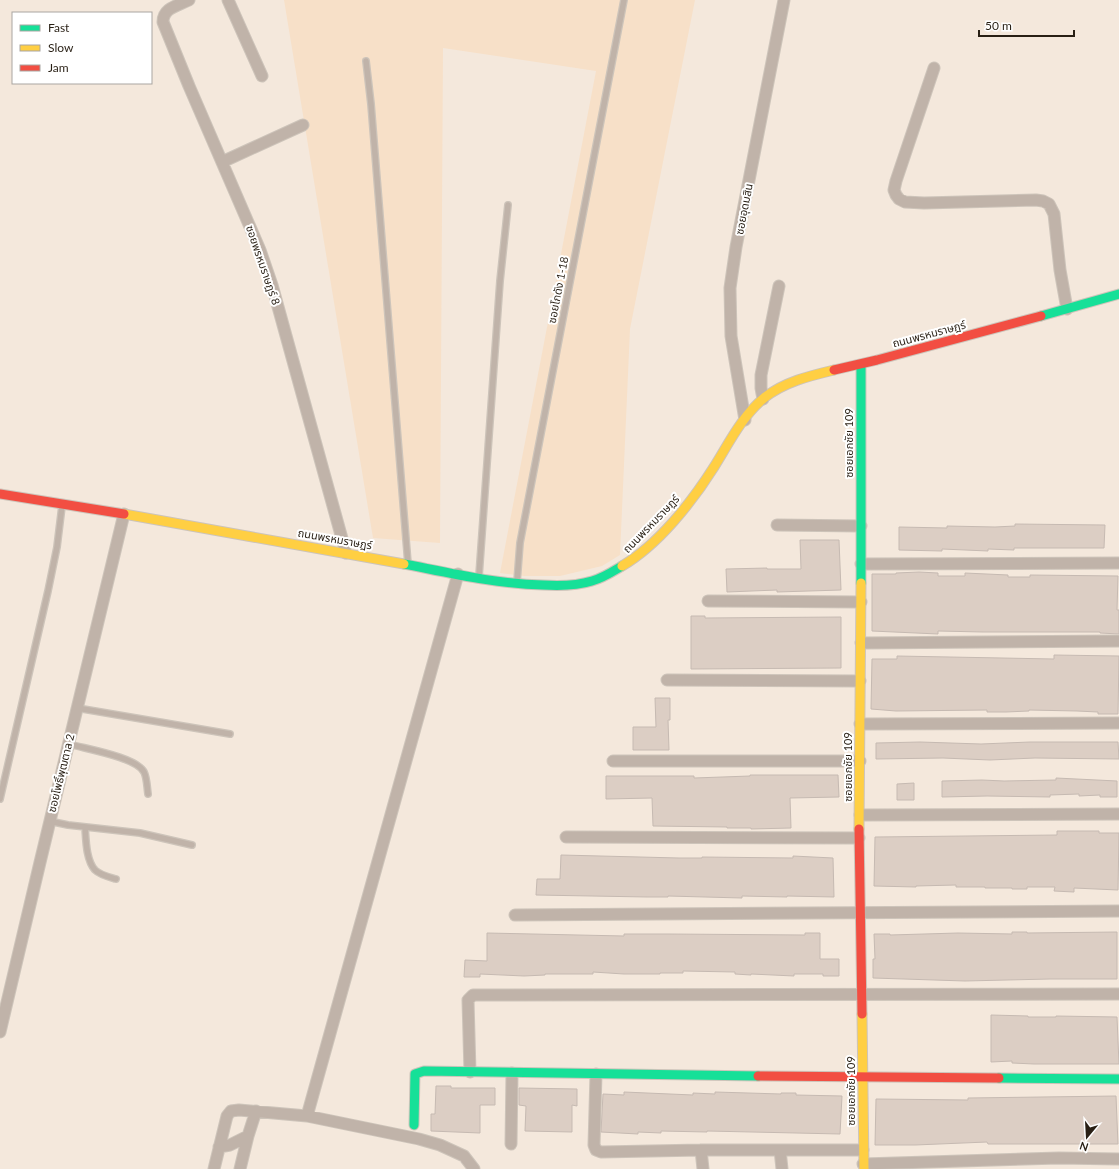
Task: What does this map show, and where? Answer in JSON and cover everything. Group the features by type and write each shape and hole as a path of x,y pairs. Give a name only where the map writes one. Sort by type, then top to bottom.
{"street":[{"name":"ซอยพรหมราษฎร์ 8","path":"189,0 167,10 163,16 163,22 260,250 272,285 346,553"},
{"path":"228,0 262,76"},
{"name":"ซอยอุดมสิน","path":"745,420 731,336 730,288 736,247 784,0"},
{"path":"934,68 896,181 894,190 896,195 899,199 905,202 1036,200 1043,201 1048,204 1054,214 1060,270 1067,309"},
{"path":"222,162 303,125"},
{"path":"764,399 761,388 761,375 779,286"},
{"name":"ถนนพรหมราษฎร์","path":"0,494 124,514 517,584 538,586 592,581 613,573 632,561 674,519 703,485 745,420 764,399 795,380 861,364 1119,294"},
{"name":"ซอยเอกชัย 109","path":"861,364 859,838 863,1167"},
{"name":"ซอยโพธิ์พุฒตาล 2","path":"0,1032 49,821 78,708 124,514"},
{"path":"777,525 861,526"},
{"path":"861,564 1119,563"},
{"path":"307,1116 458,574"},
{"path":"708,601 861,602"},
{"path":"861,643 1119,641"},
{"path":"667,680 860,680"},
{"path":"860,724 1119,722"},
{"path":"613,762 860,761"},
{"path":"860,816 1119,814"},
{"path":"566,837 859,838"},
{"path":"515,915 1119,911"},
{"path":"470,1072 468,1000 472,995 1119,994"},
{"path":"414,1125 415,1074 424,1071 1119,1079"},
{"path":"511,1144 512,1073"},
{"path":"596,1074 594,1145 596,1150 601,1152 701,1150 862,1150"},
{"path":"214,1169 227,1116 231,1110 239,1110 307,1116 440,1145 464,1156 474,1169"},
{"path":"240,1169 256,1111"},
{"path":"219,1147 230,1145 248,1136"},
{"path":"701,1150 703,1169"},
{"path":"780,1150 782,1169"},
{"path":"863,1167 1099,1164 1119,1159"}],"lane":[{"name":"ซอยโกดัง 1-18","path":"517,584 520,543 624,0"},
{"path":"366,61 372,112 408,564"},
{"path":"479,578 500,281 508,204"},
{"path":"0,799 57,547 62,504"},
{"path":"78,708 230,734"},
{"path":"69,744 115,756 139,766 144,774 148,794"},
{"path":"49,821 85,827 140,833 192,845"},
{"path":"85,827 88,853 95,870 116,879"}],"shaded area":[{"path":"284,0 695,0 630,329 620,555 602,566 560,576 524,576 500,573 596,71 443,48 440,543 373,538"}],"building":[{"path":"1015,524 1105,525 1104,548 1014,548 1014,550 988,549 988,551 942,549 942,551 899,550 899,527 995,527 1015,526"},
{"path":"800,540 839,540 841,590 727,592 726,569 801,569"},
{"path":"919,572 938,573 938,576 965,576 965,573 1008,575 1008,577 1030,577 1030,575 1118,576 1117,610 1119,610 1119,634 1100,632 938,631 938,634 872,631 872,574"},
{"path":"691,616 705,616 705,618 841,617 841,668 691,669"},
{"path":"1054,655 1119,656 1118,714 1029,710 987,712 987,710 896,711 871,709 872,659 897,659 897,656 1054,659"},
{"path":"655,698 670,698 670,720 668,720 669,750 633,750 633,727 656,727"},
{"path":"920,742 981,744 1030,742 1118,742 1119,759 876,759 876,743"},
{"path":"750,775 838,775 839,797 790,798 791,828 751,829 727,827 653,826 652,798 606,799 606,776 694,776 694,778"},
{"path":"1056,778 1117,781 1117,797 1100,797 1100,795 1079,796 1079,794 1050,795 1050,797 942,797 942,781 1056,780"},
{"path":"914,783 914,800 897,800 897,784"},
{"path":"1057,831 1099,831 1099,833 1119,833 1118,890 1074,888 1074,892 1054,891 1055,887 1027,887 1027,889 1012,889 956,887 956,885 916,887 874,886 875,837 1057,835"},
{"path":"561,855 679,858 793,858 793,856 833,858 834,897 742,896 742,898 536,895 537,879 560,879"},
{"path":"1012,932 1117,932 1117,979 965,981 873,978 873,959 875,959 874,934 1012,934"},
{"path":"487,933 624,936 624,934 805,935 805,933 820,933 820,959 839,959 839,976 823,976 823,974 794,974 794,976 751,975 735,974 735,972 683,971 683,973 660,974 593,972 593,974 545,974 524,976 480,974 480,977 464,977 465,960 487,961"},
{"path":"991,1015 1028,1017 1117,1017 1119,1064 1034,1064 1012,1063 1012,1061 991,1062"},
{"path":"436,1086 451,1086 451,1088 495,1088 495,1105 480,1105 480,1133 431,1131 431,1114 435,1114"},
{"path":"519,1088 577,1089 577,1106 572,1105 572,1132 525,1131 526,1106 519,1105"},
{"path":"624,1092 693,1095 693,1093 715,1094 715,1092 796,1093 796,1095 842,1096 840,1134 707,1131 661,1131 661,1133 638,1132 638,1134 601,1132 603,1094 624,1095"},
{"path":"1116,1096 1118,1144 988,1144 987,1142 875,1145 876,1099 968,1100 968,1098"}],"traffic: fast":[{"path":"1041,316 1119,294"},
{"path":"861,365 861,583"},
{"path":"404,564 508,583 555,586 586,583 604,577 622,566"},
{"path":"414,1125 415,1074 424,1071 758,1076"},
{"path":"999,1078 1119,1079"}],"traffic: slow":[{"path":"622,566 648,547 685,508 714,467 742,421 756,405 772,392 788,384 806,377 834,370"},
{"path":"124,514 404,564"},
{"path":"859,829 861,583"},
{"path":"862,1014 864,1169"}],"traffic: jam":[{"path":"834,370 1041,316"},
{"path":"0,494 124,514"},
{"path":"859,829 862,1014"},
{"path":"758,1076 999,1078"}]}
